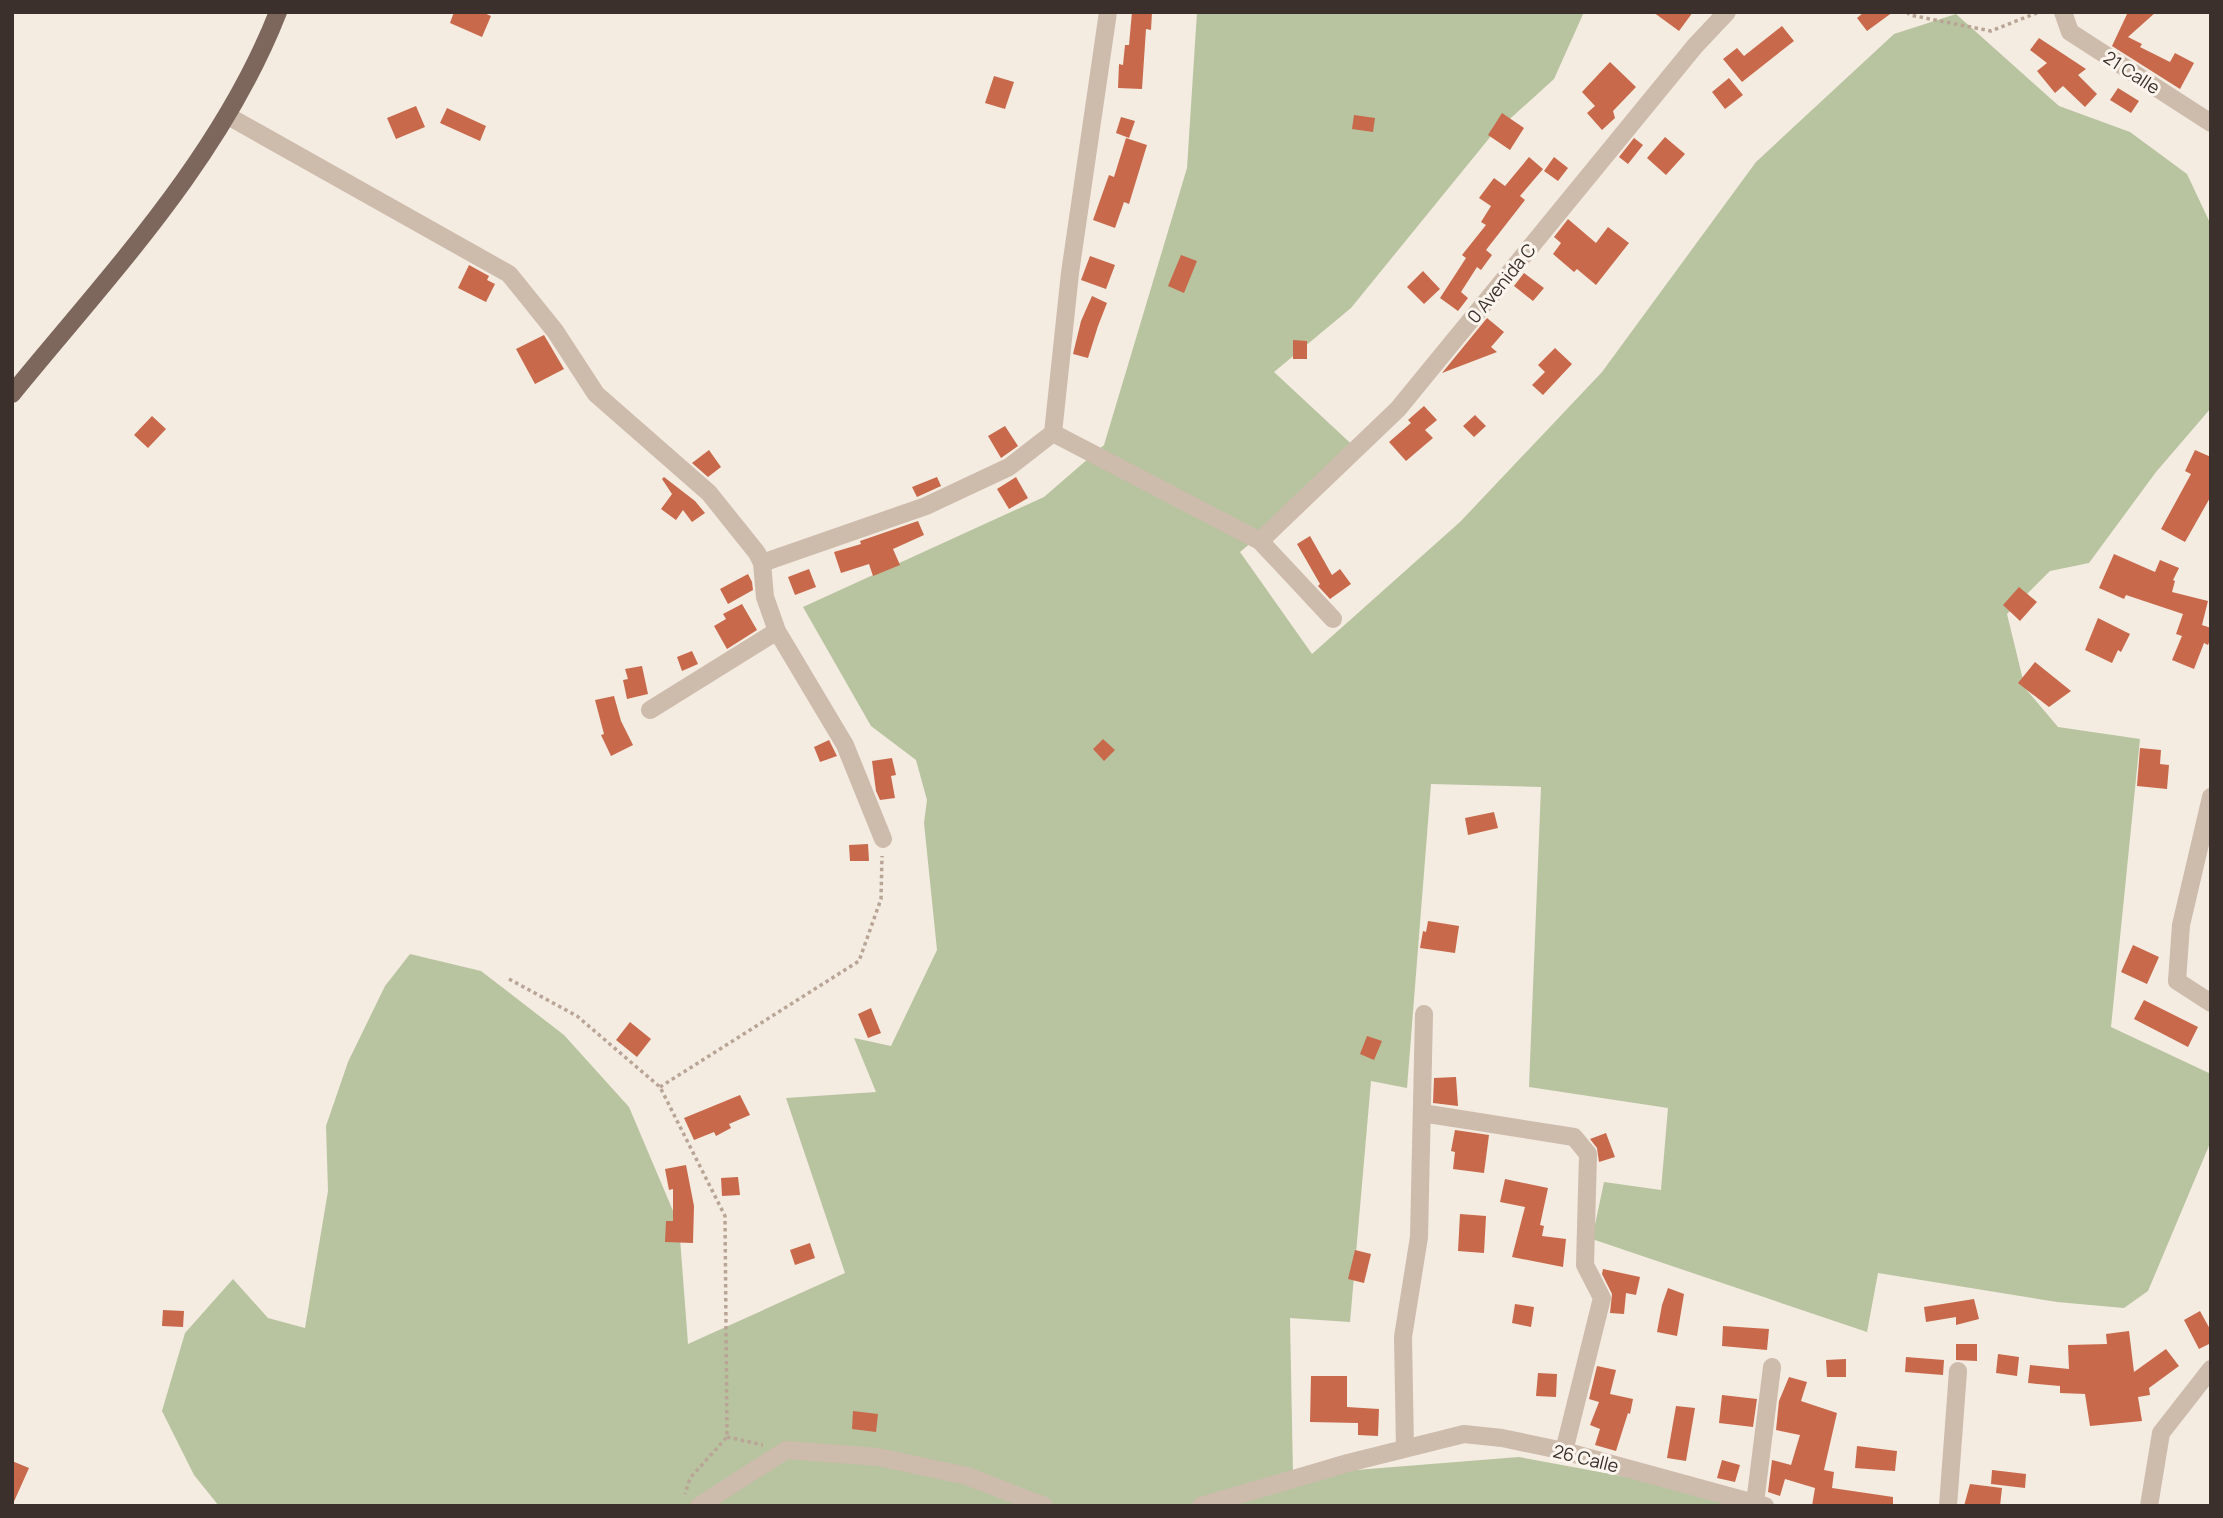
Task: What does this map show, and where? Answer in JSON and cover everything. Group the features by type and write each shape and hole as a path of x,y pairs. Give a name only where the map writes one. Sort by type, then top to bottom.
{"main road":[{"path":"12,394 174,196 228,116 278,12"}],"street":[{"path":"762,563 926,506 1009,467 1054,433 1070,273 1108,12"},
{"name":"0 Avenida C","path":"1260,541 1398,409 1695,46 1727,12"},
{"name":"21 Calle","path":"2063,12 2070,32 2211,123"},
{"path":"228,116 509,274 555,331 596,394 709,494 757,553 762,563 765,597 777,631 845,745 883,839"},
{"path":"1054,433 1260,541 1333,619"},
{"path":"650,710 777,631"},
{"path":"2211,797 2181,925 2178,981 2211,1003"},
{"path":"1405,1449 1403,1337 1419,1237 1424,1014"},
{"path":"1422,1112 1574,1137 1588,1154 1585,1265 1602,1298 1564,1451"},
{"path":"1760,1504 1772,1367"},
{"path":"2149,1506 2161,1433 2211,1369"},
{"path":"1948,1506 1958,1371"},
{"name":"26 Calle","path":"1201,1506 1464,1434 1502,1438 1564,1451 1760,1504"},
{"path":"691,1501 786,1450 891,1460 967,1476 1044,1506"}],"path":[{"path":"1907,12 1910,15 1991,31 2039,12"},
{"path":"660,1087 859,961 881,898 883,839"},
{"path":"509,979 577,1016 660,1087 725,1216 727,1437 690,1478 691,1501"},
{"path":"727,1437 786,1450"}],"green space":[{"path":"1197,12 1584,12 1554,79 1491,136 1351,308 1274,372 1360,452 1240,552 1312,654 1460,522 1602,372 1756,162 1894,34 1956,14 2059,106 2130,132 2187,174 2211,225 2211,408 2156,472 2089,563 2050,571 2007,614 2025,688 2058,727 2140,739 2111,1027 2211,1074 2211,1141 2148,1291 2124,1308 2057,1302 1878,1273 1867,1332 1592,1239 1604,1182 1661,1190 1668,1108 1529,1087 1541,787 1431,784 1407,1088 1371,1081 1350,1322 1290,1318 1293,1475 1519,1457 1659,1483 1740,1506 219,1506 194,1475 162,1411 185,1333 233,1279 268,1318 305,1328 328,1191 326,1126 348,1062 385,986 410,954 481,971 564,1035 629,1107 679,1225 688,1344 845,1273 786,1098 876,1092 854,1038 891,1046 937,950 924,823 927,800 916,760 871,726 803,607 1044,497 1104,445 1187,168"}],"building":[{"path":"454,12 482,12 491,16 482,37 450,23"},
{"path":"1132,12 1152,12 1151,30 1146,29 1142,89 1118,88 1119,64 1123,65 1125,45 1129,45"},
{"path":"1653,12 1693,12 1679,31"},
{"path":"1864,12 1893,12 1867,31 1857,18"},
{"path":"2128,12 2156,12 2128,37 2142,44 2140,47 2170,62 2175,53 2194,63 2180,89 2112,46"},
{"path":"1782,26 1794,41 1742,82 1723,59 1737,48 1744,56"},
{"path":"2039,38 2086,69 2078,75 2097,94 2085,107 2063,86 2055,93 2037,71 2047,63 2030,50"},
{"path":"1610,62 1636,87 1613,111 1615,118 1602,130 1587,113 1595,106 1582,92"},
{"path":"994,76 1014,82 1005,109 985,103"},
{"path":"1729,78 1743,95 1725,109 1712,92"},
{"path":"2118,88 2139,101 2131,113 2110,100"},
{"path":"416,106 425,127 396,139 387,118"},
{"path":"447,108 486,126 480,141 440,123"},
{"path":"1502,113 1524,128 1510,150 1488,135"},
{"path":"1354,115 1375,118 1373,132 1352,129"},
{"path":"1121,117 1135,121 1129,138 1116,133"},
{"path":"1665,137 1685,154 1666,175 1647,158"},
{"path":"1126,138 1147,145 1129,204 1124,202 1115,228 1093,220 1109,175 1114,177"},
{"path":"1634,138 1643,145 1628,164 1619,157"},
{"path":"1529,157 1543,169 1520,196 1525,200 1486,250 1492,255 1481,270 1477,267 1461,292 1468,298 1458,311 1440,298 1466,258 1462,255 1486,225 1481,222 1491,206 1479,198 1494,178 1505,186"},
{"path":"1554,157 1568,168 1558,181 1544,171"},
{"path":"1568,219 1596,243 1608,227 1629,243 1596,285 1577,269 1574,272 1553,254 1561,243 1554,237"},
{"path":"1181,255 1197,261 1184,293 1168,286"},
{"path":"1090,256 1115,265 1106,289 1081,280"},
{"path":"469,265 489,276 487,280 495,284 486,302 458,288"},
{"path":"1423,271 1440,289 1424,304 1407,287"},
{"path":"1524,273 1544,288 1533,301 1514,286"},
{"path":"1092,296 1107,303 1088,358 1073,354 1081,321"},
{"path":"1487,318 1504,332 1491,347 1497,352 1442,373"},
{"path":"544,335 564,369 535,384 516,349"},
{"path":"1293,340 1307,341 1307,359 1293,359"},
{"path":"1555,348 1572,364 1543,395 1532,385 1545,372 1538,365"},
{"path":"1424,406 1437,420 1425,430 1433,438 1406,461 1389,442 1411,423 1408,420"},
{"path":"1475,415 1486,426 1474,437 1463,426"},
{"path":"152,416 166,429 148,448 134,435"},
{"path":"1005,426 1018,446 1001,458 988,436"},
{"path":"709,450 721,467 708,477 692,463"},
{"path":"2195,450 2211,457 2211,496 2185,542 2161,529 2191,474 2185,471"},
{"path":"664,477 695,501 705,513 692,522 683,510 676,520 661,509 672,494 662,479"},
{"path":"937,477 941,486 917,497 912,487"},
{"path":"1016,477 1028,498 1009,509 997,489"},
{"path":"918,521 924,535 893,549 900,565 873,576 869,564 841,573 834,552"},
{"path":"1310,536 1332,575 1340,569 1351,584 1330,599 1318,586 1320,584 1297,544"},
{"path":"2114,554 2155,572 2160,560 2179,568 2173,580 2172,592 2208,601 2202,625 2211,628 2211,637 2208,645 2204,643 2194,669 2172,660 2182,636 2176,634 2183,614 2126,595 2124,599 2099,588"},
{"path":"809,569 816,587 795,595 788,577"},
{"path":"748,574 753,590 728,604 720,589"},
{"path":"2019,587 2037,602 2020,621 2003,605"},
{"path":"742,604 757,630 727,649 714,626 726,619 723,614"},
{"path":"2098,618 2130,634 2112,663 2085,650"},
{"path":"692,651 698,664 682,671 677,657"},
{"path":"2035,662 2071,691 2049,707 2018,683"},
{"path":"642,666 648,694 627,699 623,680 628,679 625,669"},
{"path":"614,696 621,721 633,745 611,756 601,735 604,734 595,700"},
{"path":"1103,739 1115,750 1104,761 1093,749"},
{"path":"829,740 837,756 820,762 814,747"},
{"path":"2140,748 2161,750 2160,764 2169,765 2167,789 2137,786"},
{"path":"892,758 896,775 891,776 895,798 880,800 876,791 872,761"},
{"path":"1494,812 1498,828 1468,835 1465,818"},
{"path":"868,844 869,861 850,861 849,845"},
{"path":"1428,921 1459,926 1455,953 1420,948"},
{"path":"2133,945 2159,957 2147,984 2121,972"},
{"path":"2144,1000 2198,1027 2188,1047 2134,1019"},
{"path":"871,1008 881,1033 868,1038 858,1014"},
{"path":"630,1022 651,1039 637,1057 616,1040"},
{"path":"1367,1036 1382,1041 1374,1060 1360,1054"},
{"path":"1456,1077 1458,1106 1433,1103 1434,1078"},
{"path":"740,1095 750,1115 729,1124 731,1128 716,1136 714,1132 694,1140 684,1118"},
{"path":"1455,1130 1489,1135 1484,1173 1453,1169 1455,1152 1451,1151"},
{"path":"1606,1133 1615,1157 1599,1162 1597,1148 1590,1139"},
{"path":"686,1165 694,1206 693,1243 665,1242 666,1221 673,1221 673,1189 669,1190 665,1169"},
{"path":"738,1177 740,1195 722,1196 721,1178"},
{"path":"1505,1179 1548,1188 1540,1225 1544,1226 1542,1236 1566,1239 1563,1267 1512,1257 1525,1207 1500,1202"},
{"path":"1460,1214 1486,1216 1484,1253 1458,1251"},
{"path":"810,1243 815,1258 795,1265 790,1250"},
{"path":"1355,1250 1371,1254 1364,1283 1348,1279"},
{"path":"1603,1269 1640,1277 1636,1295 1626,1293 1624,1314 1610,1313 1612,1294 1602,1274"},
{"path":"1668,1288 1684,1294 1677,1336 1657,1332"},
{"path":"1974,1299 1979,1319 1956,1325 1956,1317 1926,1322 1924,1307"},
{"path":"1515,1304 1534,1307 1531,1327 1512,1323"},
{"path":"163,1310 184,1311 183,1327 162,1326"},
{"path":"2200,1311 2211,1331 2211,1343 2199,1349 2184,1320"},
{"path":"1723,1326 1769,1329 1767,1350 1722,1346"},
{"path":"2129,1331 2134,1372 2166,1349 2179,1366 2149,1388 2150,1395 2138,1397 2142,1421 2090,1426 2085,1394 2060,1393 2060,1386 2028,1383 2030,1365 2069,1369 2068,1345 2107,1344 2106,1334"},
{"path":"1956,1344 1977,1344 1977,1361 1956,1360"},
{"path":"1998,1354 2019,1357 2017,1376 1996,1373"},
{"path":"1906,1357 1944,1360 1943,1375 1905,1372"},
{"path":"1846,1359 1846,1377 1827,1377 1826,1360"},
{"path":"1597,1366 1616,1370 1610,1394 1633,1399 1616,1451 1595,1445 1600,1429 1590,1425 1599,1402 1589,1399"},
{"path":"1538,1373 1557,1374 1556,1397 1536,1396"},
{"path":"1311,1376 1347,1376 1347,1407 1379,1409 1378,1436 1358,1435 1358,1423 1310,1422"},
{"path":"1789,1377 1807,1382 1801,1401 1837,1413 1824,1470 1834,1472 1832,1488 1893,1497 1893,1506 1812,1506 1815,1488 1785,1479 1780,1496 1768,1492 1772,1460 1791,1465 1800,1435 1776,1430 1779,1401"},
{"path":"1722,1395 1757,1399 1753,1427 1719,1423"},
{"path":"1676,1406 1695,1408 1686,1461 1667,1458"},
{"path":"853,1411 878,1414 876,1432 852,1429"},
{"path":"1857,1446 1897,1451 1895,1471 1855,1468"},
{"path":"1722,1460 1740,1465 1735,1482 1717,1478"},
{"path":"12,1461 29,1468 12,1506"},
{"path":"1992,1470 2026,1474 2025,1488 1991,1484"},
{"path":"1970,1484 2002,1488 2000,1506 1964,1506"}]}
